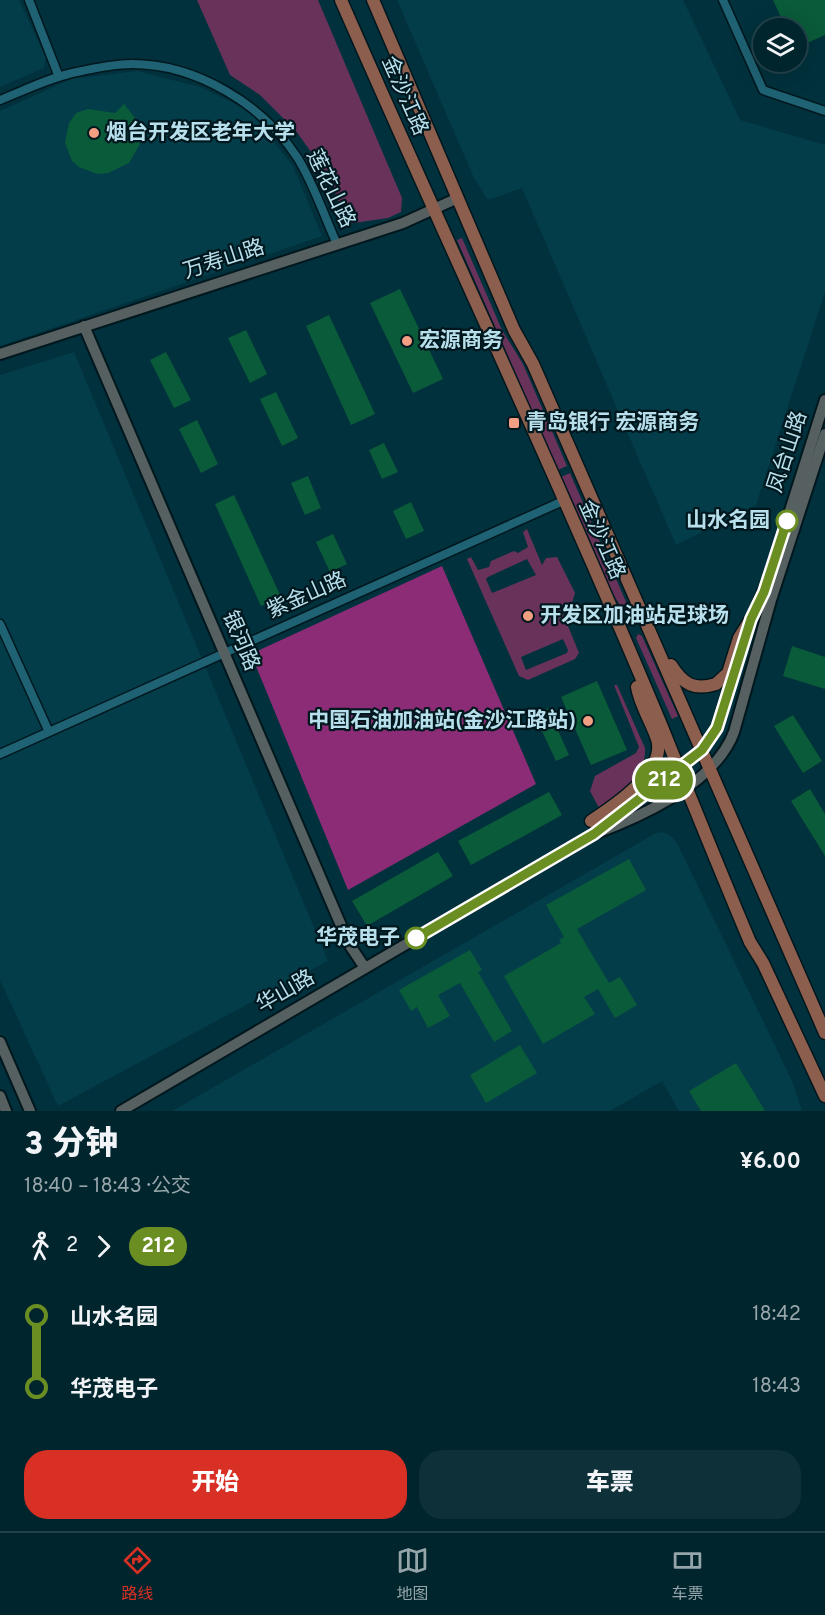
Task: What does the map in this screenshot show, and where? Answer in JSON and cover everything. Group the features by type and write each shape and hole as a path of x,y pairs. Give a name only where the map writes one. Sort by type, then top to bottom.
{"main road":[{"name":"金沙江路","path":"341,0 632,659 750,942 763,963 825,1096"},
{"name":"金沙江路","path":"373,0 825,1034"},
{"path":"650,630 683,681 690,686 708,687 716,684 728,673 739,638 751,619"},
{"path":"591,821 643,780 657,757 657,741 639,694 632,659"}],"street":[{"path":"28,0 59,77"},
{"path":"723,0 763,90 825,111"},
{"name":"莲花山路","path":"0,100 59,77 98,68 133,64 185,73 231,93 269,125 296,156 337,244"},
{"name":"万寿山路","path":"0,354 337,244 435,210 458,198"},
{"name":"银河路","path":"84,326 349,944 365,968"},
{"name":"凤台山路","path":"594,834 702,750 717,728 751,619 769,577 825,400"},
{"name":"凤台山路","path":"594,834 633,819 685,787 710,770 726,750 734,732 771,600 825,434"},
{"name":"紫金山路","path":"0,754 563,501"},
{"path":"0,624 49,732"},
{"name":"华山路","path":"121,1111 594,834"},
{"path":"0,1042 30,1111"},
{"path":"0,1096 6,1111"}],"shaded area":[{"path":"0,0 19,0 46,58 44,68 0,87"},
{"path":"197,0 318,0 402,198 401,212 388,218 347,224 329,177 296,131 260,95 230,75"},
{"path":"397,0 683,0 740,120 825,145 825,292 756,505 676,545 522,188 488,200 474,178"},
{"path":"137,71 200,87 250,111 293,166 322,236 0,346 0,111 71,79"},
{"path":"462,238 502,330 523,364 567,466 558,470 457,240"},
{"path":"74,352 328,961 58,1106 0,980 0,375"},
{"path":"570,473 633,618 631,622 607,585 561,477"},
{"path":"527,529 542,565 546,558 557,557 575,593 572,603 567,606 559,604 579,653 575,659 528,680 519,676 467,559 471,557 478,570 489,567 491,561 514,551 518,553 528,547 523,532","holes":["527,559 536,575 492,593 486,579 488,577","563,639 567,653 526,670 521,657"]},
{"path":"442,566 536,784 348,890 251,654"},
{"path":"638,634 642,636 678,716 672,719 636,638"},
{"path":"614,685 617,685 645,748 644,758 637,775 630,783 599,808 590,791 595,776 636,753 639,747"},
{"path":"663,832 671,836 678,845 793,1083 802,1111 679,1111 662,1081 610,1111 172,1111 656,833"}],"building":[{"path":"773,0 825,0 825,35 807,43 807,18 781,18"},
{"path":"124,104 136,119 139,130 140,144 129,163 108,173 97,174 79,167 72,161 65,143 69,123 76,113 88,109 115,113"},
{"name":"宏源商务","path":"400,289 443,379 413,393 370,303"},
{"path":"329,315 375,414 351,425 306,326"},
{"path":"246,330 267,374 250,383 228,338"},
{"path":"166,352 191,400 174,408 150,360"},
{"path":"276,392 298,438 282,446 260,399"},
{"path":"197,420 218,464 201,473 179,429"},
{"path":"384,443 398,472 382,479 369,450"},
{"path":"308,476 321,508 305,515 291,483"},
{"path":"234,495 281,597 261,606 215,504"},
{"path":"411,502 424,531 406,539 393,511"},
{"path":"333,534 347,564 330,572 316,542"},
{"path":"792,646 825,657 825,689 783,676"},
{"path":"597,681 627,750 591,765 561,697"},
{"path":"548,708 569,755 556,761 534,714"},
{"path":"793,715 822,761 803,773 774,726"},
{"path":"810,789 825,814 825,856 791,801"},
{"path":"549,792 562,815 471,865 458,841"},
{"path":"438,852 453,876 367,926 352,901"},
{"path":"629,859 646,890 577,929 609,983 620,977 637,1005 615,1018 598,989 584,997 595,1014 543,1044 504,976 561,943 559,940 564,937 546,905"},
{"path":"470,950 482,970 478,972 512,1031 494,1042 460,983 438,995 450,1016 428,1028 417,1007 411,1011 399,990"},
{"path":"520,1045 537,1073 486,1103 470,1075"},
{"path":"736,1063 765,1111 701,1111 689,1091"}],"bus line":[{"name":"212","path":"416,938 594,834 702,750 717,728 722,715 738,657 751,619 764,592 787,521"}],"place":[{"name":"烟台开发区老年大学","path":"94,133"},
{"name":"宏源商务","path":"407,341"},
{"name":"青岛银行 宏源商务","path":"514,423"},
{"name":"山水名园","path":"787,521"},
{"name":"开发区加油站足球场","path":"528,616"},
{"name":"中国石油加油站(金沙江路站)","path":"588,721"},
{"name":"华茂电子","path":"416,938"}]}
